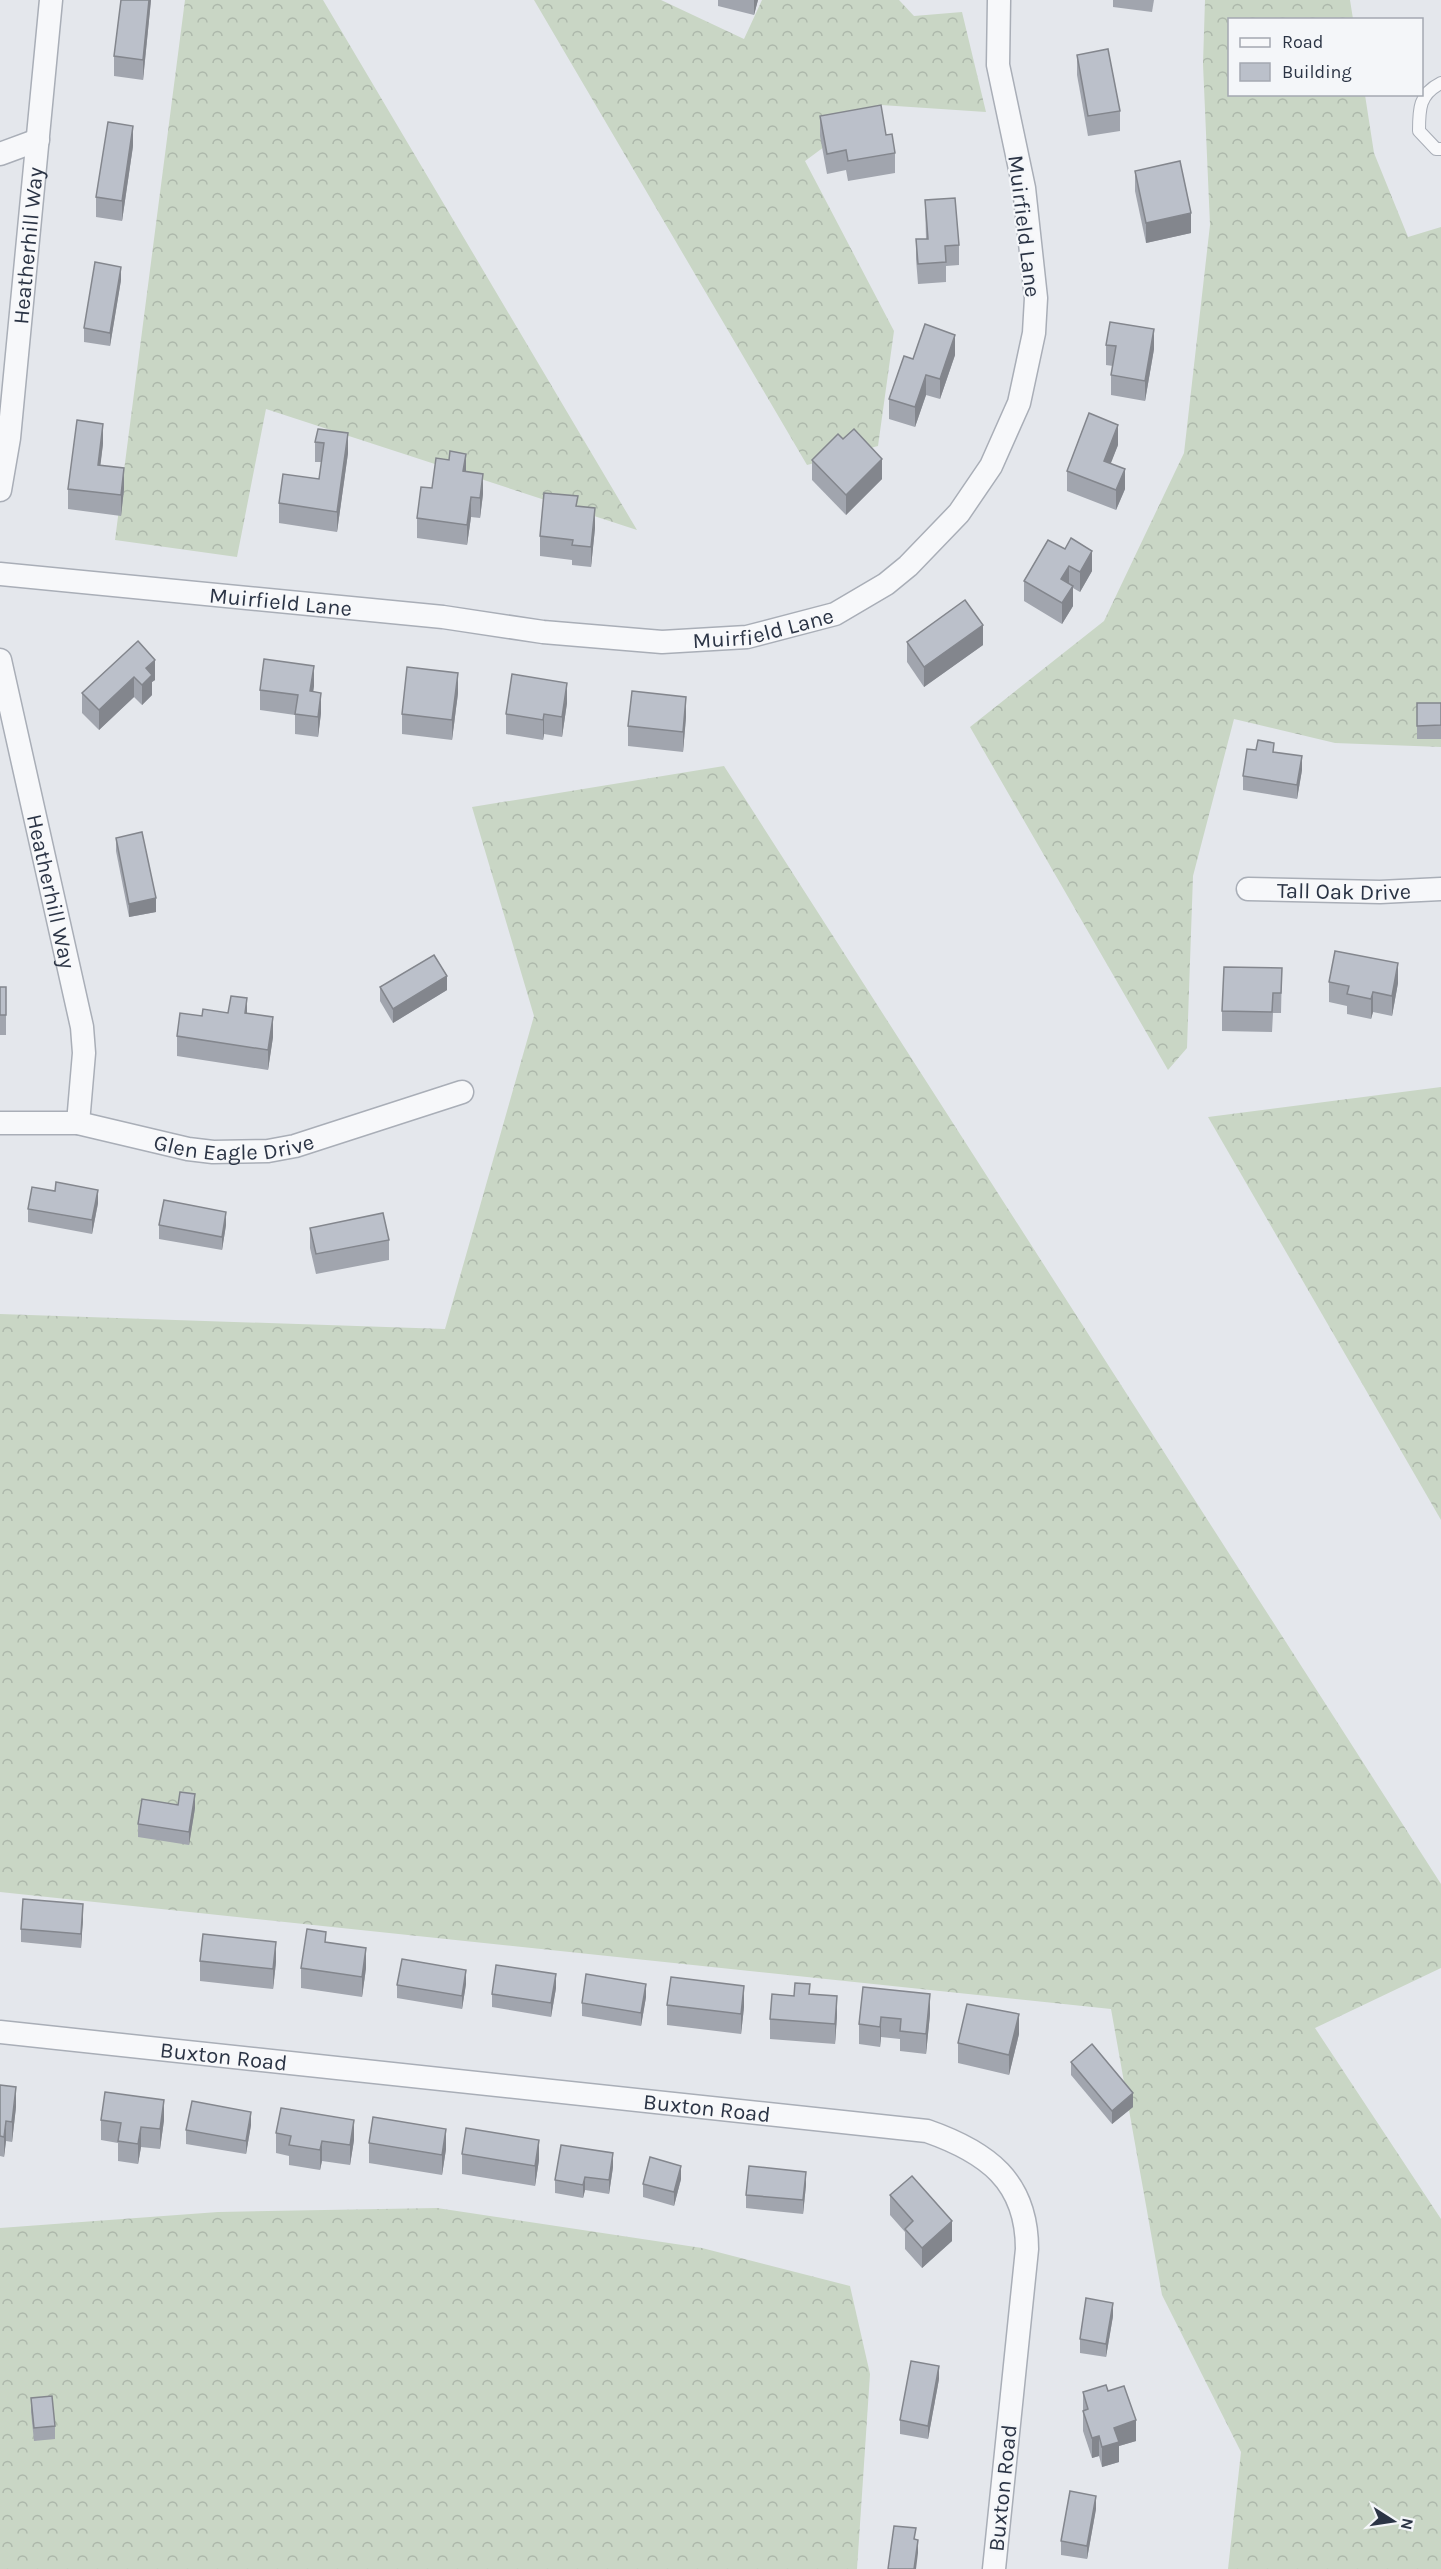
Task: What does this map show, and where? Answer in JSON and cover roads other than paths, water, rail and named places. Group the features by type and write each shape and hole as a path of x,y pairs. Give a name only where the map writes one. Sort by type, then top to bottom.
{"street":[{"name":"Heatherhill Way","path":"0,490 9,438 51,0"},
{"name":"Muirfield Lane","path":"0,574 443,617 543,632 662,642 747,637 835,614 886,584 908,566 959,513 991,466 1019,403 1034,333 1036,298 1024,188 998,65 999,0"},
{"path":"0,154 38,140"},
{"name":"Heatherhill Way","path":"0,660 82,1027 84,1053 78,1123"},
{"name":"Tall Oak Drive","path":"1248,889 1380,892 1441,889"},
{"name":"Glen Eagle Drive","path":"0,1123 78,1123 188,1149 268,1151 295,1146 462,1092"},
{"name":"Buxton Road","path":"0,2032 915,2130 959,2142 983,2156 1007,2179 1021,2204 1027,2226 1027,2249 994,2569"}],"lane":[{"path":"1441,83 1432,87 1419,104 1419,131 1436,149 1441,149"}]}
